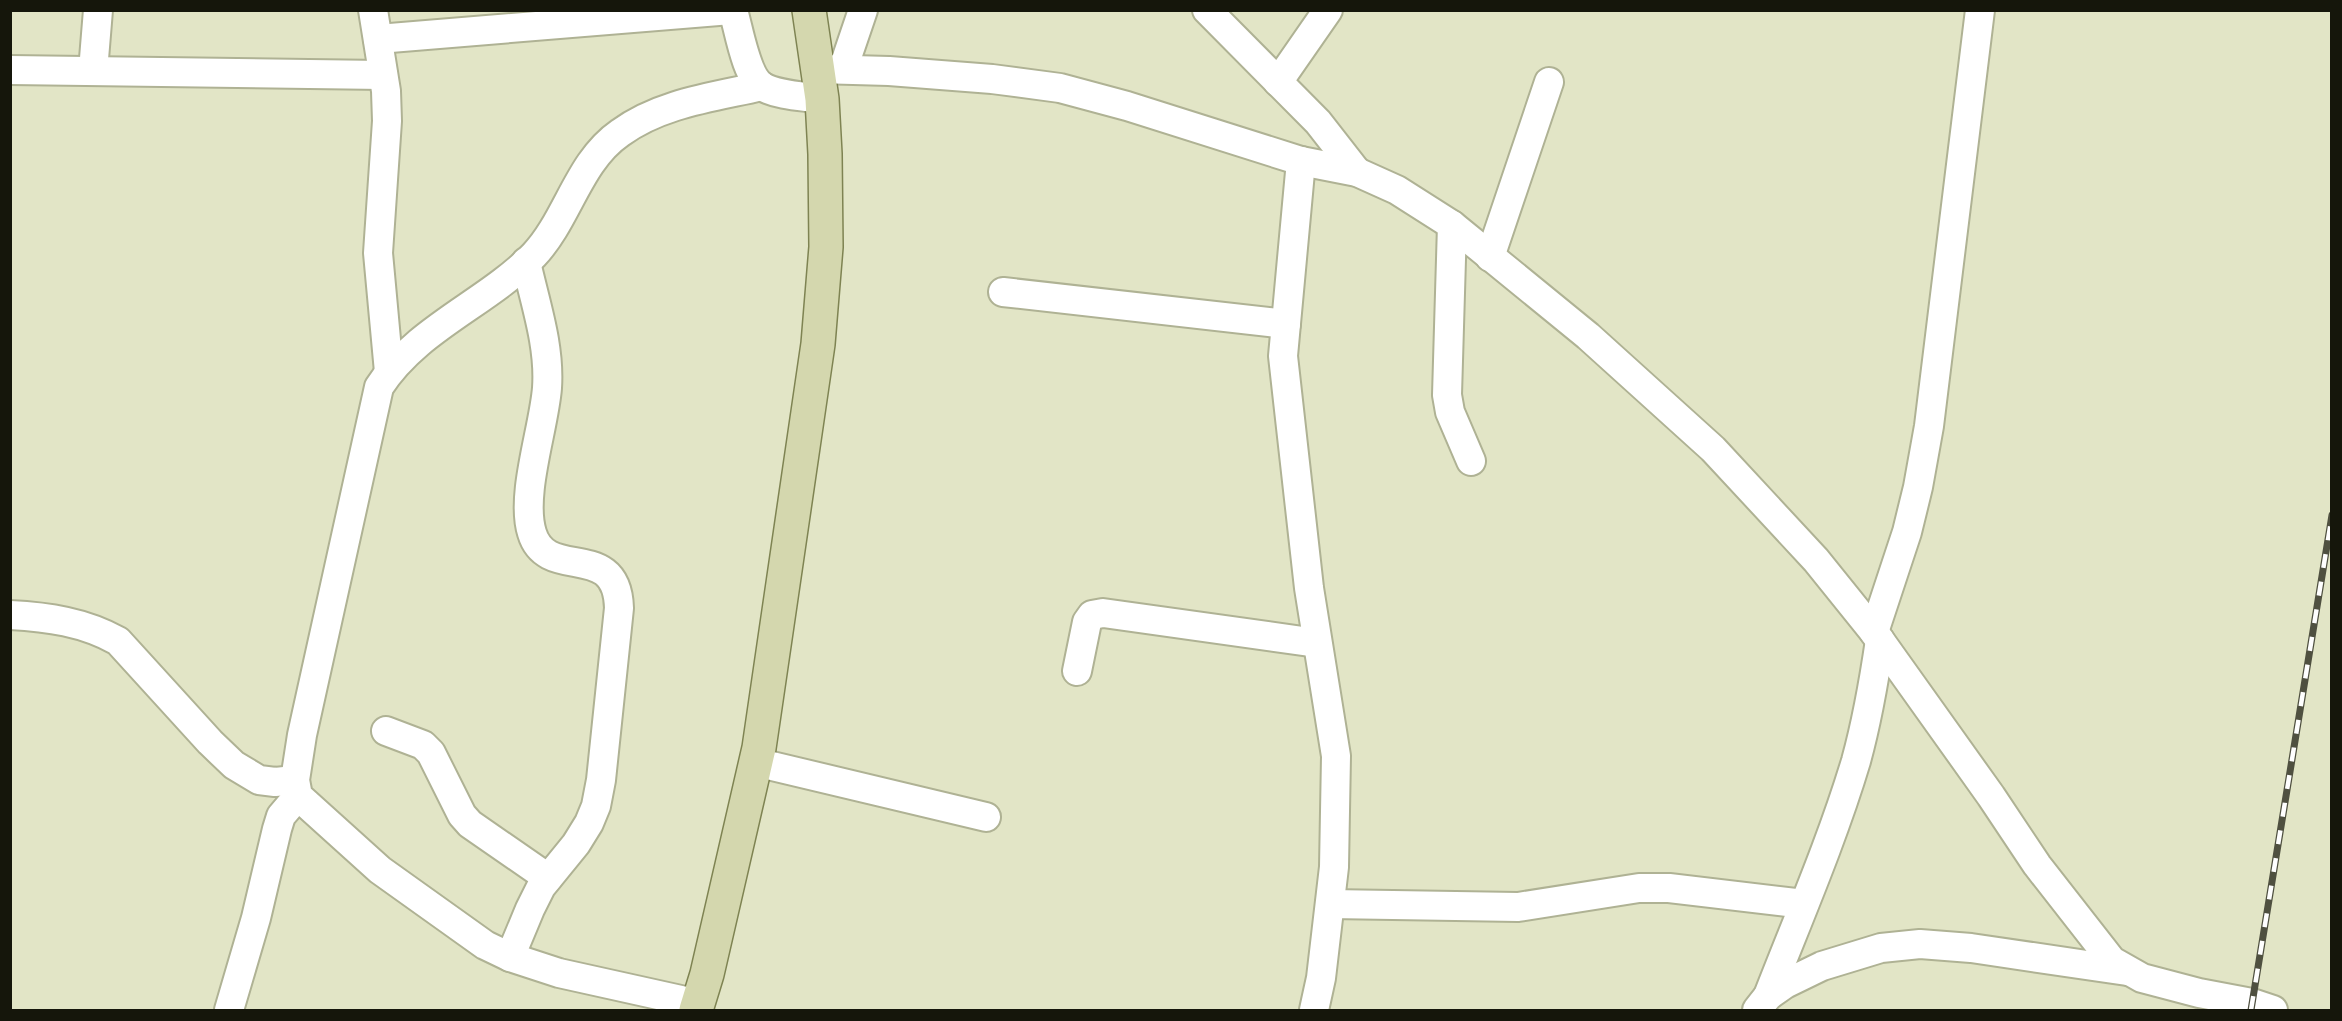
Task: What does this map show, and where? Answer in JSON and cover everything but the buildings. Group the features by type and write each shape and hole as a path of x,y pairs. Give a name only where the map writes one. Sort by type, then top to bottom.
{"main road":[{"path":"698,1007 755,762 818,344 826,247 827,79 809,10"}],"street":[{"path":"93,71 98,10"},
{"path":"373,10 387,120 378,253 389,372"},
{"path":"378,39 732,10 751,74 762,86 776,91 827,79 992,79 1060,88 1127,106 1301,161 1357,172 1397,190 1452,225 1588,336 1713,449 1816,560 1877,636 1991,796 2037,865 2112,961 2127,971"},
{"path":"827,79 863,10"},
{"path":"1207,10 1324,128 1357,172"},
{"path":"1278,82 1328,10"},
{"path":"1763,1003 1804,904 1855,763 1867,717 1877,636 1912,510 1929,426 1980,10"},
{"path":"10,70 383,75"},
{"path":"1490,257 1549,82"},
{"path":"229,1011 256,918 277,829 281,816 297,788 302,735 379,387 389,372 428,335 495,289 526,262 548,236 588,169 618,134 649,116 684,104 762,86"},
{"path":"1301,161 1283,356 1309,588 1336,756 1334,867 1314,1011"},
{"path":"1452,225 1447,395 1450,412 1471,461"},
{"path":"510,957 530,909 548,878 576,844 596,806 601,780 619,608 618,593 613,580 607,573 595,567 550,556 539,547 532,535 528,516 548,371 547,352 526,262"},
{"path":"1003,292 1286,324"},
{"path":"1077,671 1087,622 1092,615 1103,613 1317,643"},
{"path":"10,615 76,623 99,630 118,641 203,735 234,765 259,780 297,788 380,870 485,945 510,957 559,973 698,1007"},
{"path":"386,731 423,745 431,753 462,815 470,824 548,878"},
{"path":"755,762 986,817"},
{"path":"1330,904 1518,907 1639,888 1669,888 1804,904"},
{"path":"1763,1003 1785,984 1822,966 1881,948 1920,944 1971,948 2127,971 2163,984 2252,1003 2273,1011"}],"railway":[{"path":"2251,1010 2332,515"}]}
